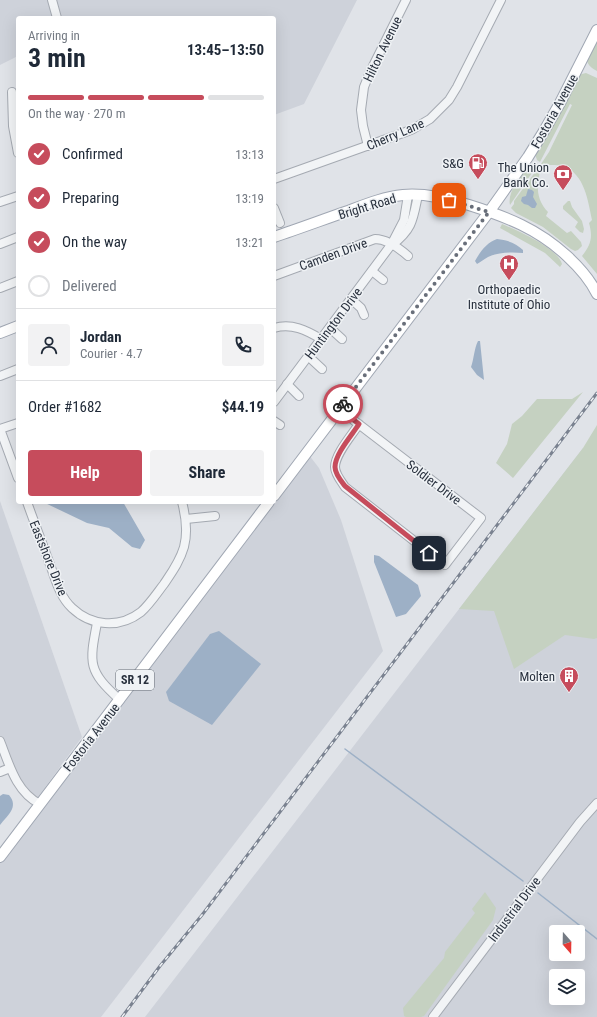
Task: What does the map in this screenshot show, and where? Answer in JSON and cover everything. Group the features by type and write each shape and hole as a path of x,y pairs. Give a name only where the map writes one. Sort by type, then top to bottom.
{"main road":[{"name":"Fostoria Avenue","path":"276,493 489,212 538,141 564,96 597,30"},
{"name":"Bright Road","path":"276,236 375,201 413,195 449,200 507,218 528,228 552,243 586,275 597,294"},
{"path":"0,332 16,327"},
{"name":"Fostoria Avenue","path":"0,857 267,504"}],"street":[{"path":"52,0 56,16"},
{"name":"Hilton Avenue","path":"368,146 361,110 364,87 406,0"},
{"name":"Cherry Lane","path":"276,178 413,129 433,117 444,106 457,87 501,0"},
{"path":"12,92 13,126 16,142"},
{"name":"Huntington Drive","path":"276,399 392,245 404,220 413,195"},
{"path":"0,202 16,197"},
{"path":"276,213 280,223"},
{"path":"0,244 16,239"},
{"name":"Camden Drive","path":"276,275 368,241 379,239 400,249 408,256"},
{"path":"372,271 383,280"},
{"path":"0,288 16,282"},
{"path":"351,299 361,308 364,315"},
{"path":"276,328 287,326 302,329 321,339"},
{"path":"330,328 342,339"},
{"path":"308,356 322,369"},
{"path":"0,376 16,370"},
{"path":"287,384 299,396"},
{"name":"Soldier Drive","path":"339,409 359,424 481,518 445,565 345,486 339,479 335,466 339,454 359,424"},
{"path":"16,424 0,429 16,473"},
{"name":"Eastshore Drive","path":"28,504 66,601 77,612 97,623"},
{"path":"120,700 102,683 94,670 92,654 97,623 112,623 127,620 140,612 146,607 176,567 185,539 186,519 182,504"},
{"path":"186,519 215,516"},
{"path":"0,741 17,782 32,800 40,804"},
{"path":"0,772 10,768"},
{"name":"Industrial Drive","path":"433,1017 576,828 597,803"}],"shaded area":[{"path":"0,0 357,0 304,104 276,114 276,16 16,16 16,57 0,65"},
{"path":"583,448 597,491 597,1017 145,1017"},
{"path":"309,455 319,468 341,520 383,651 101,1017 0,1017 0,863 272,504 276,504 276,499"},
{"path":"0,501 82,737 35,801 24,791 0,741"}],"green space":[{"path":"597,39 597,71 588,64 587,60 589,52"},
{"path":"586,73 597,78 597,274 582,256 590,241 591,233 589,223 592,220 587,197 581,182 576,175 563,166 541,164 549,152 572,105 570,104 540,162 537,160 535,154 560,111 578,75"},
{"path":"531,165 536,167 510,205 510,195 512,190 527,167"},
{"path":"538,168 538,192 541,203 548,212 546,216 567,233 571,231 581,242 582,246 578,250 575,251 571,249 543,227 516,213 511,208 514,201"},
{"path":"570,201 572,207 582,221 584,229 583,233 575,227 578,222 563,209 563,206"},
{"path":"502,224 536,240 545,246 559,258 562,264 560,267 545,253 500,228"},
{"path":"583,392 513,478 496,463 507,444 512,424 522,416 537,399 572,399"},
{"path":"597,425 597,638 594,639 565,635 514,669 494,611 459,609 583,448"},
{"path":"485,892 496,908 493,920 424,1016 404,1016 403,1008 444,958 445,952 475,913 472,909"}],"water":[{"path":"528,189 534,192 533,197 537,204 535,208 524,204 521,201 522,197 526,196"},
{"path":"497,239 514,244 523,250 523,253 496,254 477,264 475,261 482,251 490,242"},
{"path":"478,341 480,341 484,380 477,375 471,367"},
{"path":"47,504 124,504 145,540 140,549 132,547 109,528 87,523"},
{"path":"374,555 379,556 418,585 421,596 406,614 396,617 374,562"},
{"path":"219,631 261,664 212,725 169,701 166,692 210,634"},
{"path":"3,794 9,795 12,799 13,807 0,825 0,796"}],"waterway":[{"path":"345,749 523,881"},
{"path":"538,893 597,939"}],"railway":[{"path":"122,1017 160,966 202,915 597,393"}],"way so far":[{"path":"343,404 489,212 449,200"}],"place":[{"name":"S&G","path":"478,180"},
{"name":"The Union Bank Co.","path":"563,191"},
{"name":"Orthopaedic Institute of Ohio","path":"509,281"},
{"name":"Molten","path":"569,693"}],"route":[{"path":"343,404 339,409 359,424 339,454 335,466 339,479 345,486 429,553"}]}
